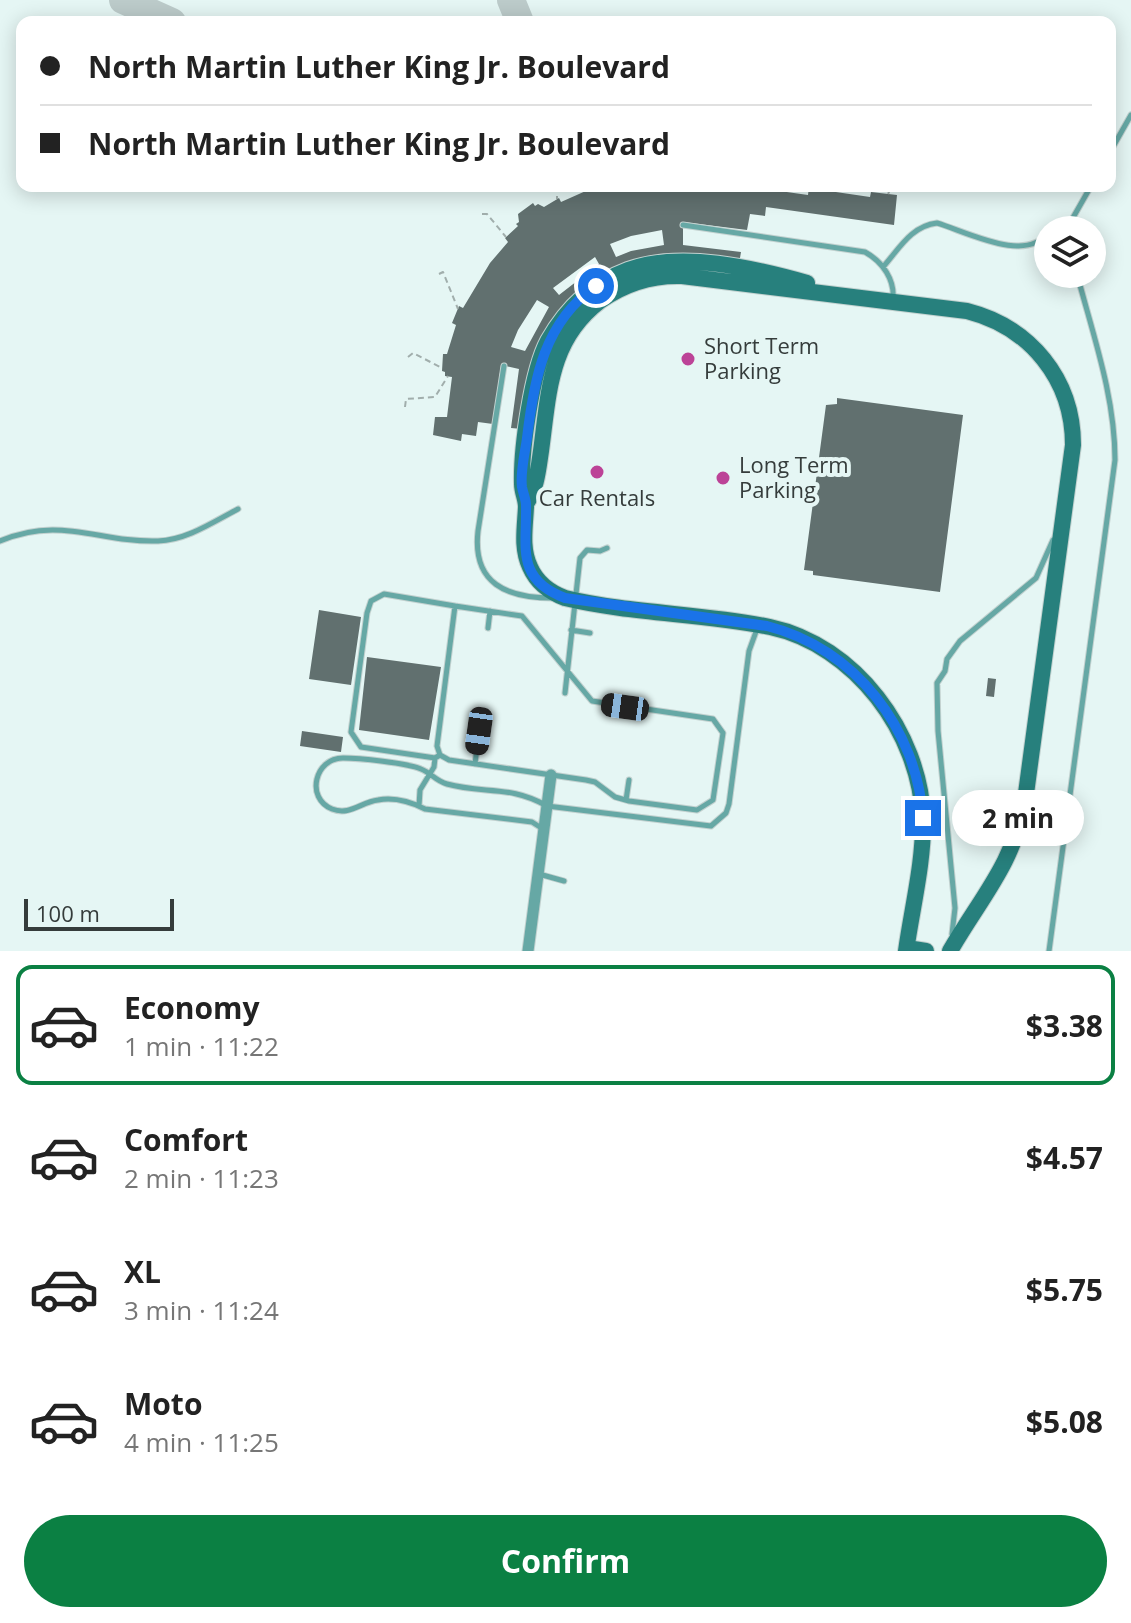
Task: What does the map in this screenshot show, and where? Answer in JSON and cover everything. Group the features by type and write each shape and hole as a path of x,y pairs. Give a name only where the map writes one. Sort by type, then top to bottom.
{"street":[{"path":"886,300 767,272 687,262 647,265 607,280 589,292 557,325 543,354 532,391 522,486 526,504 524,544 530,569 545,588 569,599 777,629 808,641 849,668 878,700 904,741 915,771 923,818 922,842 907,950 926,951"},
{"path":"526,504 536,489 552,374 558,353 584,316 609,295 635,282 674,276 967,311 986,316 1016,332 1038,351 1059,382 1071,417 1072,454 1043,680 1021,822 1013,847 994,884 949,951"},
{"path":"528,951 551,775"}],"lane":[{"path":"1116,141 1131,115"},
{"path":"1074,216 1088,192"},
{"path":"883,267 913,231 928,224 937,223 1010,246 1023,247 1034,243"},
{"path":"683,225 859,250 883,267 892,286 886,300"},
{"path":"1049,951 1115,460 1111,403 1081,288"},
{"path":"504,366 478,531 477,556 486,575 504,591 524,596 569,599"},
{"path":"949,951 955,908 938,731 937,683 945,671 947,659 965,636 1027,587 1040,572 1065,505"},
{"path":"0,541 40,529 70,529 160,541 195,531 238,509"},
{"path":"565,693 571,630 569,599 581,555 587,550 607,548"},
{"path":"384,594 490,611 522,616 585,695 599,703 713,719 721,728 722,740 715,794 708,805 697,810 626,800 615,797 595,782 361,747 352,737 371,601 384,594"},
{"path":"419,806 420,790 437,756 455,606"},
{"path":"488,628 490,611"},
{"path":"544,830 532,822 386,799 368,802 347,812 332,809 318,794 317,777 324,765 342,758 416,767 449,785 523,794 547,806 711,826 726,813 729,804 749,651 759,625"},
{"path":"571,630 590,633"},
{"path":"475,764 479,731"},
{"path":"626,800 629,780"},
{"path":"538,874 564,881"}],"path":[{"path":"557,192 557,199"},
{"path":"482,214 487,214 506,237"},
{"path":"439,274 443,272 458,309"},
{"path":"408,357 413,353 442,368"},
{"path":"405,407 406,399 435,397 448,376"}],"building":[{"path":"584,192 787,192 808,195 808,192 836,192 870,197 871,192 897,195 894,225 766,207 765,216 750,214 747,230 683,222 683,245 741,252 739,264 697,258 569,303 522,429 511,428 519,369 501,365 493,424 478,422 476,436 462,434 461,441 433,435 435,417 447,417 452,377 445,376 442,371 443,354 447,354 456,325 452,323 459,306 463,308 490,263 508,242 505,238 518,226 518,214 533,203 544,207 559,198 561,202","holes":["662,230 664,245 616,257 610,244","595,257 599,264 559,295 553,288","537,300 549,307 525,351 511,347"]},
{"path":"837,398 963,415 940,592 813,575 813,571 804,570 826,405 837,404"},
{"path":"319,610 361,617 351,685 309,679"},
{"path":"367,657 441,667 429,740 359,730"},
{"path":"988,678 996,679 994,697 986,696"},
{"path":"302,731 343,737 341,752 300,746"}],"taxiway":[{"path":"123,0 159,16"},
{"path":"511,0 518,16"}],"place":[{"name":"Short Term Parking","path":"688,359"},
{"name":"Car Rentals","path":"597,472"},
{"name":"Long Term Parking","path":"723,478"}],"route":[{"path":"596,286 557,325 546,344 532,391 522,486 526,504 525,553 530,569 545,588 565,598 767,626 820,648 859,677 888,713 911,756 923,818"}]}
